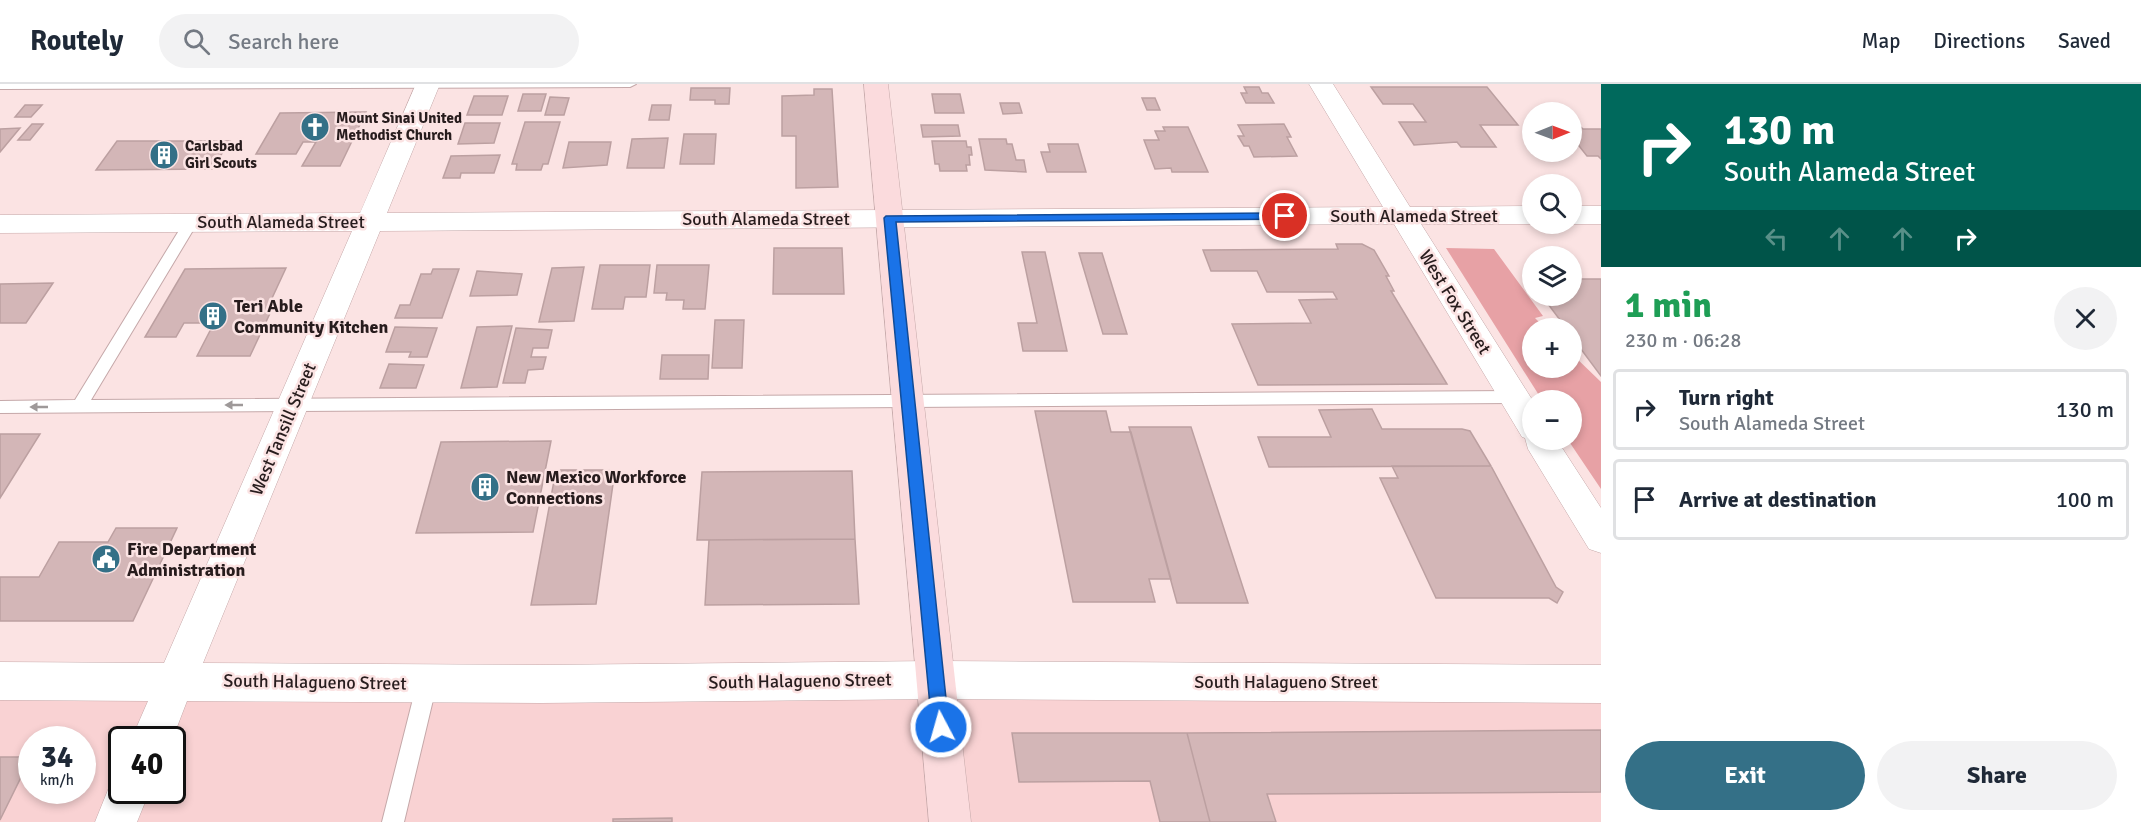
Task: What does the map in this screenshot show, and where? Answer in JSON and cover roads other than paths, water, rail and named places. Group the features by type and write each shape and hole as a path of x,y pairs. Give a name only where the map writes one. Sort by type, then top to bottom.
{"street":[{"path":"876,84 950,822"},
{"name":"West Fox Street","path":"1321,84 1522,410"},
{"name":"West Tansill Street","path":"157,726 427,85"},
{"name":"South Alameda Street","path":"0,224 1522,215"},
{"path":"1582,215 1601,215"},
{"path":"1546,450 1601,538"},
{"name":"South Halagueno Street","path":"0,681 427,683 936,680 1601,684"},
{"path":"116,822 123,804"}],"lane":[{"path":"0,86 630,84"},
{"path":"79,406 191,222"},
{"path":"0,407 1514,397"},
{"path":"393,822 427,683"}],"place":[{"name":"Mount Sinai United Methodist Church","path":"315,127"},
{"name":"Carlsbad Girl Scouts","path":"164,155"},
{"name":"Teri Able Community Kitchen","path":"213,316"},
{"name":"New Mexico Workforce Connections","path":"485,487"},
{"name":"Fire Department Administration","path":"106,559"}]}
